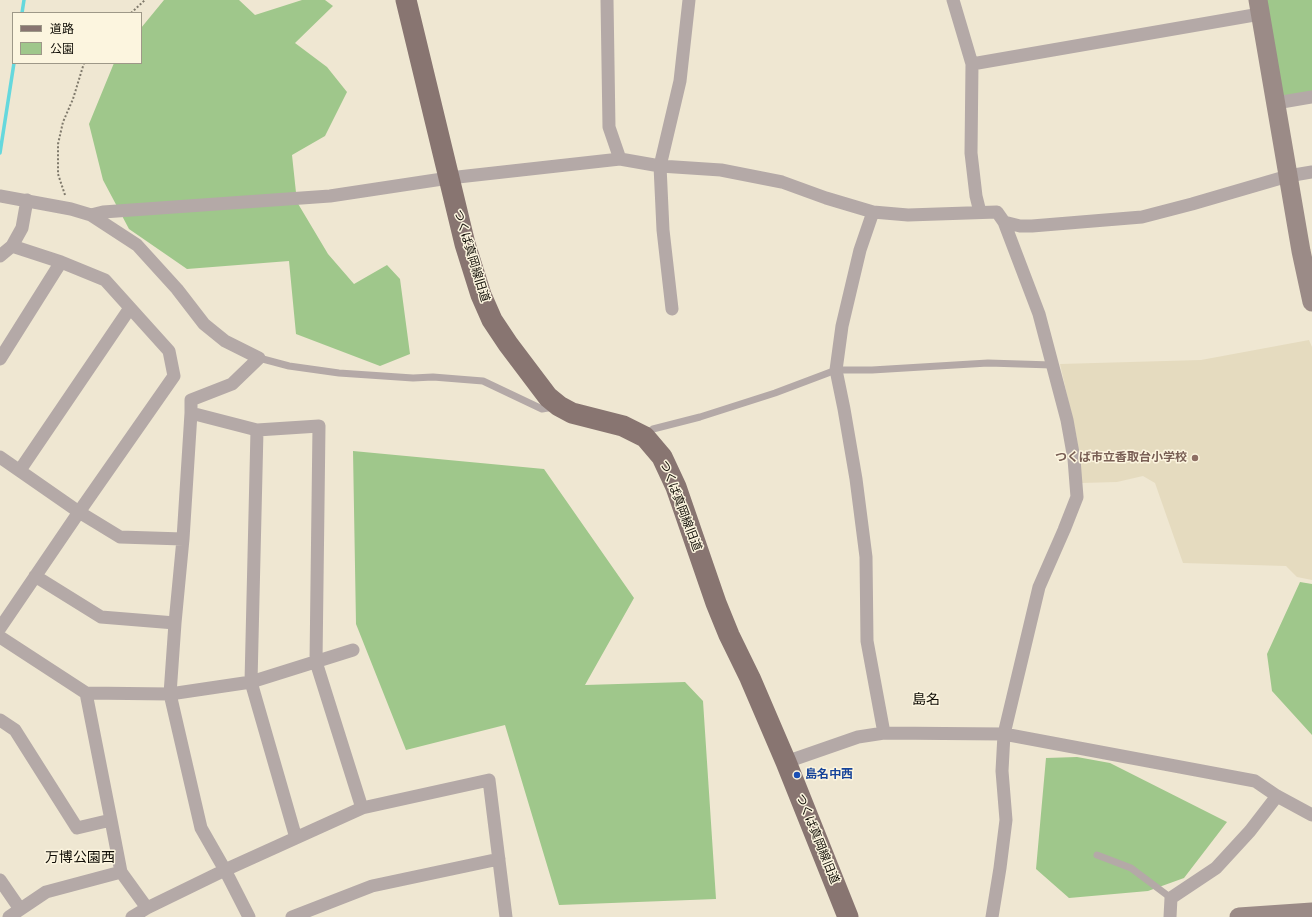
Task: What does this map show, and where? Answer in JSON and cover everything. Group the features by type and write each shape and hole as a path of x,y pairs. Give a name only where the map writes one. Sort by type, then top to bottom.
{"main road":[{"name":"つくば真岡線旧道","path":"406,0 465,244 481,295 492,320 548,397 559,406 572,412 623,426 645,436 662,457 676,487 704,569 727,629 786,762 848,917"}],"street":[{"path":"607,0 609,126 620,159"},
{"path":"672,309 663,230 660,166 680,80 689,0"},
{"path":"953,0 972,64 971,153 976,196 980,212"},
{"path":"972,64 1259,7 1300,251 1312,302"},
{"path":"1276,103 1312,97"},
{"path":"91,215 103,212 330,196 449,178 620,159 660,166 721,170 782,182 826,198 873,212 908,215 997,212 1004,222 1039,314 1067,420 1074,459 1077,497 1039,587 1004,734 1002,771 1006,820 992,917"},
{"path":"1004,222 1020,226 1032,226 1142,217 1288,176 1312,172"},
{"path":"0,196 71,209 91,215 137,245 177,289 204,324 225,341 259,358 232,384 191,400 192,413 170,694 201,828 249,917"},
{"path":"0,256 12,246 22,228 27,200"},
{"path":"873,212 860,250 842,326 836,370 856,479 866,556 867,641 884,733"},
{"path":"0,628 174,376 170,351 105,280 61,262 12,246"},
{"path":"0,359 61,262"},
{"path":"20,470 130,308"},
{"path":"192,413 257,430 319,426 316,662 362,808"},
{"path":"257,430 251,682 296,838"},
{"path":"0,457 79,512 120,537 183,539"},
{"path":"35,576 101,617 175,623"},
{"path":"0,637 86,693 170,694 251,682 353,650"},
{"path":"86,693 121,872 147,908"},
{"path":"0,720 15,730 77,828 111,820"},
{"path":"786,762 858,737 884,733 1004,734 1255,781 1277,796 1312,816"},
{"path":"132,917 147,908 225,870 362,808 489,780 506,917"},
{"path":"1170,917 1171,898 1216,868 1250,831 1277,796"},
{"path":"292,917 372,886 499,859"},
{"path":"9,917 46,892 121,872"},
{"path":"0,880 20,910"},
{"path":"1239,917 1312,912"}],"lane":[{"path":"259,358 289,366 339,373 413,378 433,376 483,381 542,409 559,406"},
{"path":"645,436 653,429 775,393 836,370 872,370 988,363 1052,365"},
{"path":"1097,855 1130,868 1171,898"}],"path":[{"path":"132,12 145,0"},
{"path":"71,209 58,174 58,144 63,122 73,99 84,64"}],"shaded area":[{"name":"つくば市立香取台小学校","path":"1309,340 1312,347 1312,580 1297,577 1286,566 1183,563 1155,483 1143,476 1117,482 1081,483 1077,439 1060,364 1201,360"}],"green space":[{"path":"164,0 239,0 255,15 302,0 325,0 333,6 295,43 327,67 347,92 325,136 292,155 297,202 328,254 354,284 387,265 400,279 410,354 380,366 296,334 289,261 187,269 129,229 103,180 89,124 114,64 142,64 142,27"},
{"path":"1258,0 1312,0 1312,97 1276,103"},
{"path":"353,451 544,469 634,598 585,685 685,682 703,701 716,899 559,905 505,725 406,750 356,624"},
{"path":"1300,582 1312,584 1312,735 1272,691 1267,654"},
{"path":"1077,757 1110,763 1227,822 1184,878 1148,891 1069,898 1036,869 1046,758"}],"waterway":[{"path":"22,12 24,0"},
{"path":"0,153 14,64"}],"place":[{"name":"つくば市立香取台小学校","path":"1195,458"},
{"name":"島名中西","path":"797,775"}],"district":[{"name":"島名","path":"926,700"},
{"name":"万博公園西","path":"80,858"}]}
